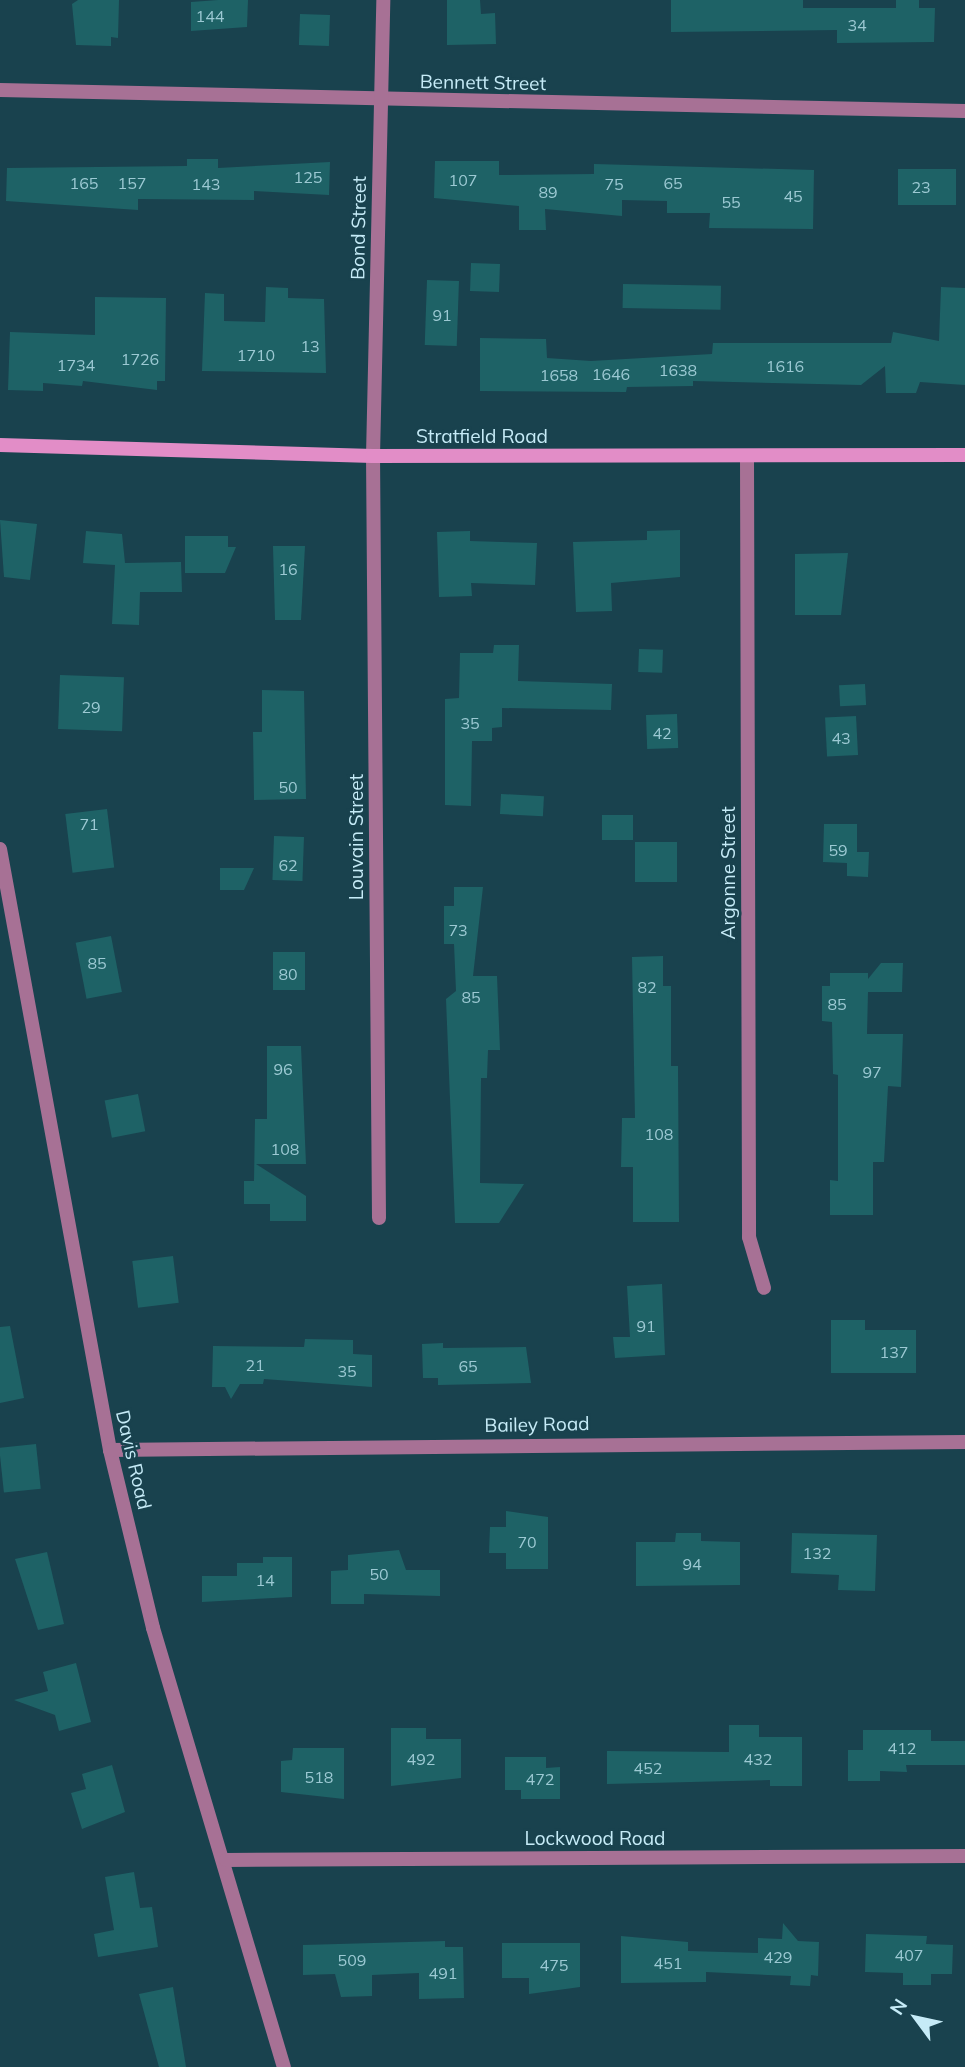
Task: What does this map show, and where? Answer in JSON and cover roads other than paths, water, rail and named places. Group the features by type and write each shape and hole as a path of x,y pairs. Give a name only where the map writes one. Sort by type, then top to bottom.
{"main road":[{"name":"Stratfield Road","path":"0,444 373,456 965,455"}],"street":[{"name":"Bond Street","path":"373,456 383,0"},
{"name":"Bennett Street","path":"0,90 965,111"},
{"name":"Louvain Street","path":"373,456 379,1218"},
{"name":"Argonne Street","path":"747,457 749,1237 764,1287"},
{"name":"Davis Road","path":"0,849 110,1450 153,1628 226,1860 284,2067"},
{"name":"Bailey Road","path":"110,1450 965,1442"},
{"name":"Lockwood Road","path":"226,1860 965,1856"}]}
